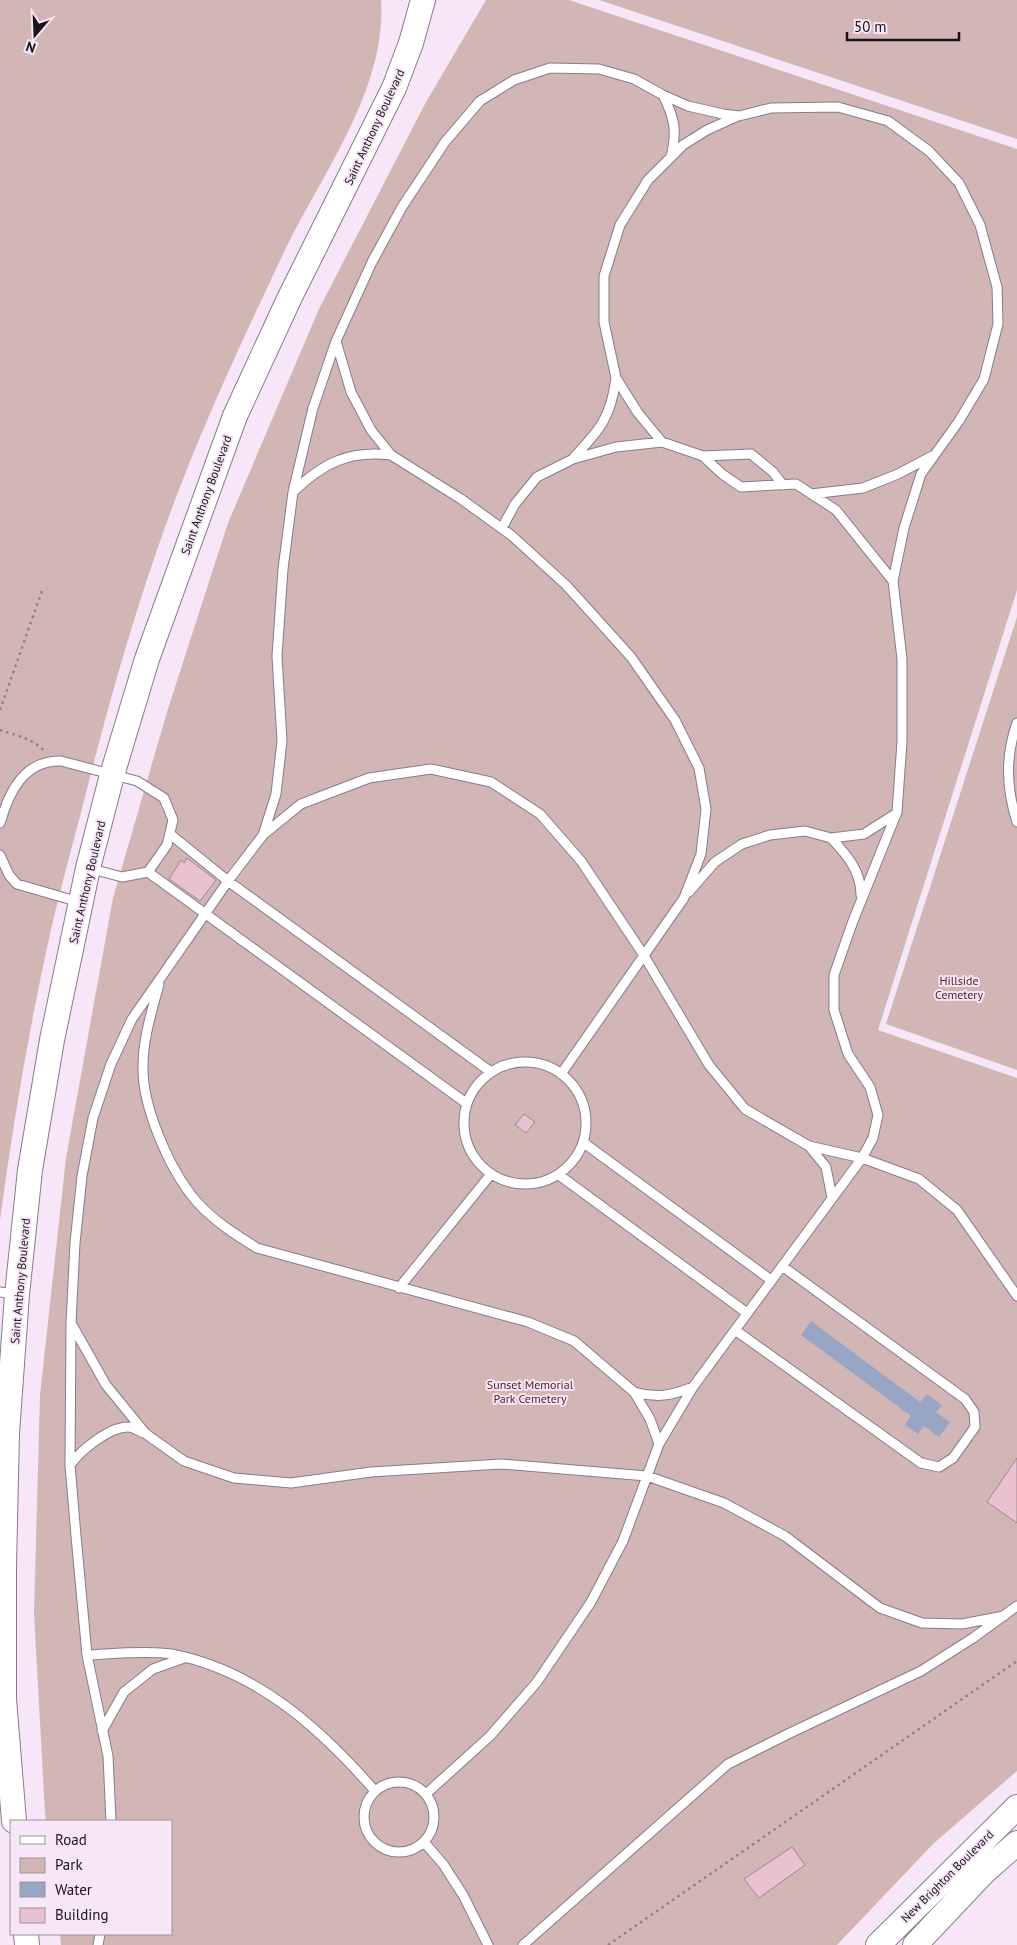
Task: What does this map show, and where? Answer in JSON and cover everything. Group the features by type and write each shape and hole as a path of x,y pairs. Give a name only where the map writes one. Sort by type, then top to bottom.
{"street":[{"name":"Saint Anthony Boulevard","path":"14,1820 4,1699 4,1566 9,1294 52,1040 88,868 112,774 148,658 235,416 289,300 394,88 411,43 424,0"},
{"name":"New Brighton Boulevard","path":"878,1945 1017,1807"},
{"name":"New Brighton Boulevard","path":"915,1945 984,1872 1017,1844"}],"lane":[{"path":"263,835 276,794 282,741 276,656 283,569 293,492 312,408 336,341 372,262 402,207 445,142 480,101 514,80 550,68 599,69 634,79 688,106 738,116"},
{"path":"663,95 672,115 676,136 671,157"},
{"path":"426,1794 490,1736 537,1682 591,1602 623,1541 659,1444 693,1388 862,1158 873,1138 878,1115 870,1087 848,1054 834,1010 834,975 897,812 902,742 902,659 893,582 904,528 921,474 959,421 984,379 998,324 997,287 980,225 959,183 929,150 888,121 838,107 771,108 738,116 706,130 683,145 648,180 620,225 604,276 604,322 616,378 613,404 596,435 573,459"},
{"path":"336,341 351,392 371,430 391,456 461,499 502,528 566,585 631,657 675,720 699,768 706,808 701,854 684,898"},
{"path":"616,378 638,413 662,442"},
{"path":"502,528 515,504 537,477 573,459 616,447 662,442 703,456 750,454 773,472 783,485"},
{"path":"293,492 311,475 340,458 369,453 391,456"},
{"path":"811,494 863,488 898,474 934,455"},
{"path":"703,456 722,474 741,486 796,484 836,510 893,582"},
{"path":"1017,723 1009,743 1007,776 1017,822"},
{"path":"0,823 10,792 20,779 30,769 52,761 61,761 137,781 164,798 173,820 170,834 167,845 148,872 122,878 88,868"},
{"path":"111,1820 108,1756 87,1655 70,1464 71,1323 75,1243 82,1176 93,1118 110,1064 132,1019 228,881 263,835 301,804 369,778 431,769 491,782 540,814 581,861 643,954 708,1065 745,1110 809,1146 862,1158 920,1179 958,1210 1017,1296"},
{"path":"561,1074 643,954 684,898 714,862 742,844 770,835 806,831 831,838 864,834 897,812"},
{"path":"170,834 228,881 491,1072"},
{"path":"831,838 848,855 861,882 862,900"},
{"path":"0,855 9,876 17,884 81,902"},
{"path":"148,872 207,912 466,1103"},
{"path":"162,977 145,1034 142,1068 151,1116 172,1165 197,1202 225,1228 257,1248 528,1322 574,1341 634,1392 650,1419 659,1444"},
{"path":"530,1061 550,1066 561,1074 571,1081 585,1108 587,1125 584,1143 576,1159 559,1175 542,1182 521,1185 504,1181 491,1174 481,1166 467,1143 464,1114 466,1103 477,1084 491,1072 511,1063 530,1061"},
{"path":"584,1143 771,1280"},
{"path":"809,1146 826,1167 832,1198"},
{"path":"399,1288 491,1174"},
{"path":"559,1175 747,1313"},
{"path":"735,1330 921,1463 939,1467 953,1458 975,1427 974,1412 966,1399 782,1266"},
{"path":"71,1323 106,1385 146,1434"},
{"path":"634,1392 651,1396 670,1396 693,1388"},
{"path":"70,1464 80,1451 108,1434 129,1427 146,1434 184,1461 226,1475 291,1483 371,1472 501,1464 647,1476 724,1503 786,1536 880,1608 922,1623 962,1624 1004,1616"},
{"path":"523,1945 728,1764 921,1671 1017,1606"},
{"path":"87,1655 170,1654 226,1670 265,1690 312,1726 375,1791"},
{"path":"102,1731 124,1692 153,1669 184,1658"},
{"path":"389,1783 412,1784 426,1794 434,1814 432,1829 424,1842 415,1849 398,1852 380,1847 367,1832 364,1815 367,1801 375,1791 389,1783"},
{"path":"424,1842 443,1864 463,1895 488,1945"}],"path":[{"path":"0,710 43,588"},
{"path":"0,730 27,739 41,747 52,761"},
{"path":"608,1945 1017,1661"}],"green space":[{"path":"0,0 381,0 380,33 374,66 363,98 349,130 285,250 204,427 166,524 129,636 107,713 50,934 22,1076 0,1220"},
{"name":"Sunset Memorial Park Cemetery","path":"486,0 569,0 1017,149 1017,590 878,1030 1017,1078 1017,1771 933,1844 837,1945 61,1945 60,1935 172,1935 172,1820 46,1820 45,1813 34,1613 40,1395 66,1158 113,898 167,712 228,523 319,309 426,102"},
{"path":"599,0 1017,0 1017,139"},
{"name":"Hillside Cemetery","path":"1017,617 1017,1070 886,1024"}],"water":[{"path":"811,1321 920,1402 927,1394 942,1405 936,1412 950,1422 939,1437 924,1426 918,1434 905,1425 911,1416 801,1335"}],"building":[{"path":"187,858 216,880 200,901 169,879 181,860 184,863"},
{"path":"524,1114 535,1122 526,1133 515,1125"},
{"path":"1017,1458 1017,1523 987,1502"},
{"path":"792,1847 805,1865 759,1898 744,1879"}]}
